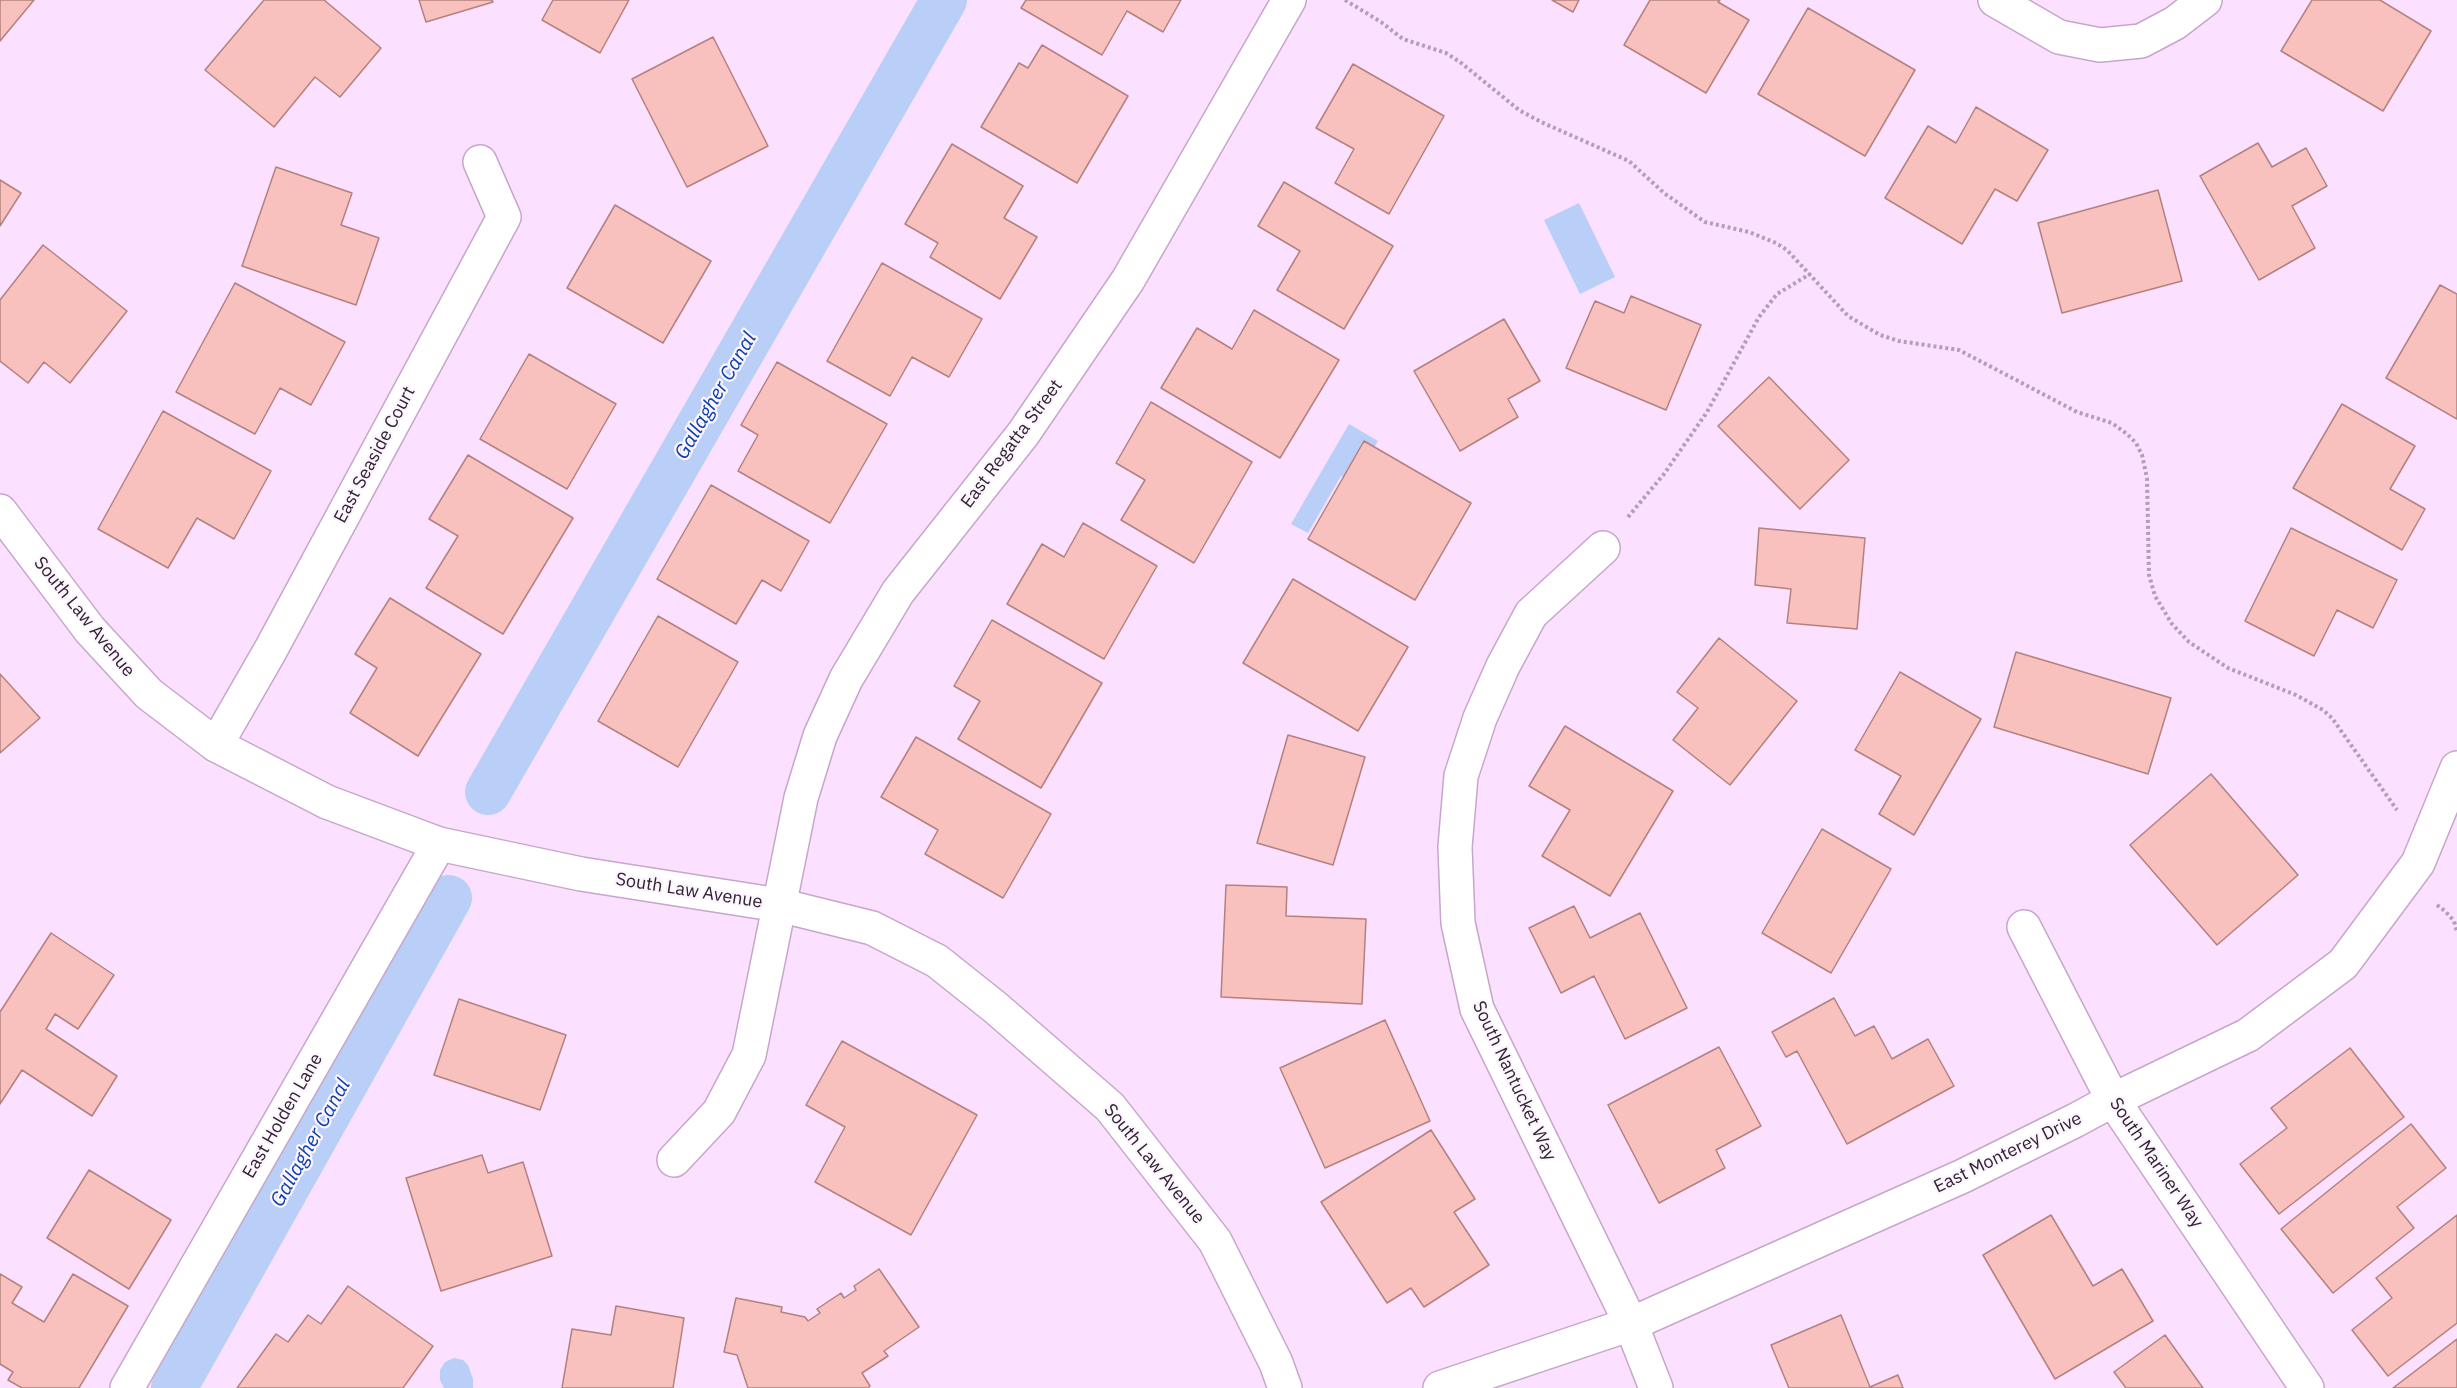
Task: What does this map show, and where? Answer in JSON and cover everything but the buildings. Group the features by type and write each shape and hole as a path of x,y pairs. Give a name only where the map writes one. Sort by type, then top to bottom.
{"street":[{"name":"East Regatta Street","path":"674,1160 719,1112 749,1055 801,798 820,736 846,679 898,592 1023,434 1128,280 1289,0"},
{"path":"1995,0 2059,37 2100,45 2142,40 2175,23 2205,0"},
{"name":"East Seaside Court","path":"216,745 281,630 504,217 480,162"},
{"name":"South Law Avenue","path":"0,511 90,630 141,686 216,745 327,802 438,844 581,874 779,905 872,928 937,962 996,1008 1110,1107 1215,1240 1276,1363 1285,1388"},
{"name":"South Nantucket Way","path":"1603,548 1531,614 1503,666 1480,718 1461,776 1455,847 1458,923 1478,1010 1631,1324 1656,1388"},
{"name":"East Monterey Drive","path":"1440,1388 1631,1324 1963,1176 2247,1035 2343,964 2418,863 2457,768"},
{"name":"East Holden Lane","path":"127,1388 438,844"},
{"name":"South Mariner Way","path":"2024,927 2113,1100 2307,1388"}],"path":[{"path":"1345,0 1404,39 1446,53 1519,111 1629,161 1664,193 1705,222 1749,232 1776,243 1787,250 1848,316 1880,336 1959,350 2077,412 2112,423 2127,434 2136,443 2142,455 2147,478 2149,575 2155,596 2172,624 2189,642 2228,668 2296,695 2323,710 2332,718 2398,811"},
{"path":"1603,548 1664,474 1707,412 1759,317 1777,294 1810,274"},
{"path":"2434,903 2445,910 2454,921 2457,932"}],"water":[{"path":"1579,203 1615,277 1580,294 1544,220"},
{"path":"1349,424 1378,441 1353,483 1341,476 1308,533 1291,524"},
{"path":"454,1358 463,1360 468,1365 473,1379 473,1388 444,1388 440,1380 440,1370 445,1362"}],"waterway":[{"name":"Gallagher Canal","path":"488,792 944,0"},
{"name":"Gallagher Canal","path":"174,1388 449,898"}]}
